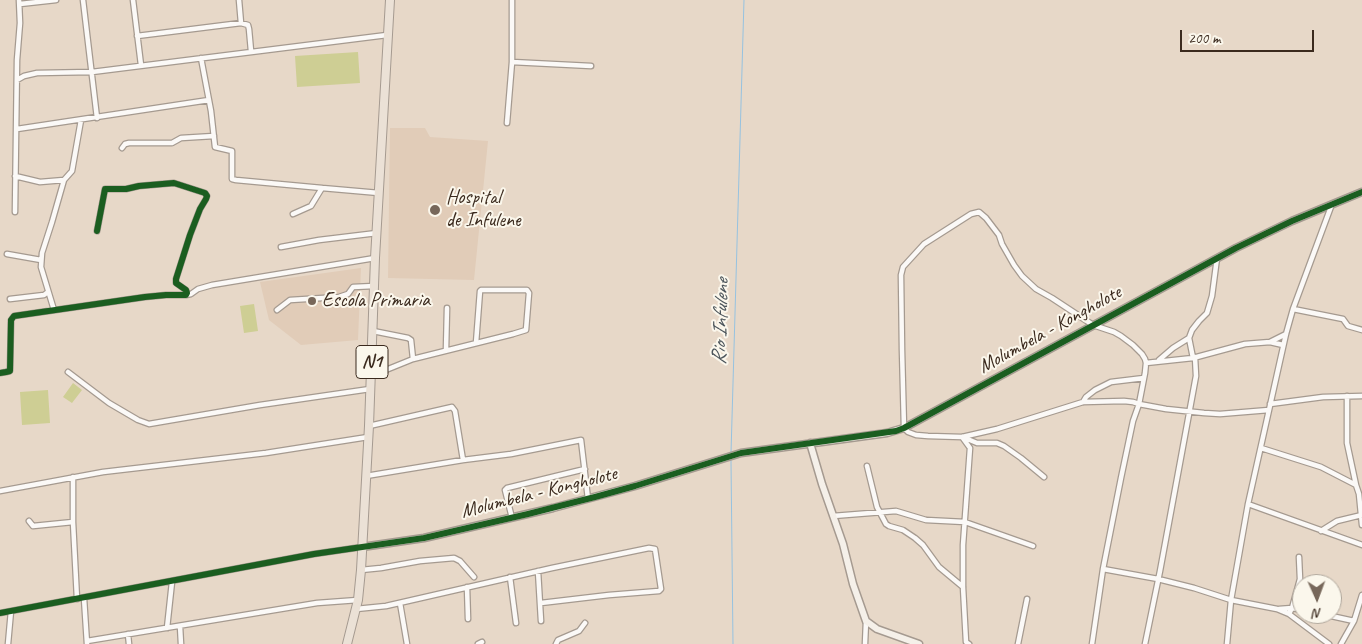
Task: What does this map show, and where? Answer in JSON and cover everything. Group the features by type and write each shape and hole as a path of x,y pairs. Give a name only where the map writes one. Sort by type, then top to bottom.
{"highway":[{"name":"N1","path":"347,644 358,600 361,570 369,426 375,258 390,0"}],"street":[{"path":"15,212 17,60 20,2 56,0"},
{"path":"83,0 97,118"},
{"path":"133,0 141,65"},
{"path":"239,0 241,23"},
{"path":"507,123 512,62 512,0"},
{"path":"138,36 241,23 248,26 251,51"},
{"path":"17,80 37,73 92,72 388,35"},
{"path":"201,58 209,100 214,146 232,151 232,176 234,180 380,193"},
{"path":"512,62 591,66"},
{"path":"17,129 209,100"},
{"path":"54,310 41,260 64,180 72,171 81,120"},
{"path":"122,148 125,144 129,143 172,143 181,138 214,136"},
{"path":"15,176 40,182 64,180"},
{"path":"97,231 105,189 126,189 139,186 174,184 205,193 206,199 200,209 176,279 176,283 186,290 186,295"},
{"path":"293,214 311,206 322,188"},
{"name":"Molumbela - Kongholote","path":"362,547 424,538 512,518 635,486 741,453 887,433 904,428 1217,258 1292,221 1362,192"},
{"path":"1227,644 1231,600 1248,504 1286,334 1293,309 1332,204"},
{"path":"1092,644 1103,569 1133,421 1139,404 1144,378 1146,363 1142,354 1121,336 1093,325 1036,289 1014,266 999,235 979,212 971,214 924,244 903,267 901,275 904,428 908,432 916,435 963,437 1083,402 1124,401 1139,404 1166,409 1220,414 1269,410"},
{"path":"281,247 377,233"},
{"path":"7,254 41,260"},
{"path":"0,373 10,370 11,320 14,316 156,295 186,295 191,294 198,288 212,285 375,258"},
{"path":"1145,644 1196,376 1189,338 1192,330 1209,309 1217,258"},
{"path":"277,310 290,300 339,297 348,294 353,288 374,286"},
{"path":"371,376 413,359 446,350 476,343 526,330 529,293 527,290 481,290 476,343"},
{"path":"10,299 44,295 48,292"},
{"path":"446,350 447,308"},
{"path":"1293,309 1343,319 1348,326 1362,330"},
{"path":"373,331 411,340 413,359"},
{"path":"1270,342 1286,334"},
{"path":"1158,361 1173,348 1189,338"},
{"path":"1146,363 1194,357 1245,344 1270,342 1284,345"},
{"path":"68,372 109,403 138,420 149,424 370,389"},
{"path":"1083,402 1095,390 1111,382 1144,378"},
{"path":"1347,396 1347,443 1360,496 1362,525"},
{"path":"1270,404 1323,397 1362,396"},
{"path":"369,426 452,407 456,411 463,460"},
{"path":"960,644 968,643 963,587 963,545 970,448 977,434"},
{"path":"0,491 73,477 266,453 368,437"},
{"path":"963,437 977,443 997,443 1004,446 1044,477"},
{"path":"963,437 970,448"},
{"path":"366,476 511,454 581,440 588,499"},
{"path":"810,443 866,622 865,644"},
{"path":"1261,448 1321,467 1356,485"},
{"path":"867,466 878,507 886,524 904,530 916,538 939,567 963,587"},
{"path":"512,518 505,490 507,488 585,470"},
{"path":"73,477 77,599"},
{"path":"1248,504 1362,545"},
{"path":"833,516 896,511 926,520 965,522 1033,546"},
{"path":"1321,531 1337,521 1361,516"},
{"path":"30,521 32,526 73,522"},
{"path":"0,613 314,554 362,547"},
{"path":"356,609 386,606 538,571 655,549 659,591 540,603"},
{"path":"1299,556 1300,574"},
{"path":"361,570 454,558 460,561 474,577"},
{"path":"1103,569 1194,588 1231,600 1277,609 1289,614 1329,644"},
{"path":"538,571 541,621"},
{"path":"510,577 516,622"},
{"path":"167,628 172,582"},
{"path":"467,587 468,619"},
{"path":"1341,644 1354,620 1362,594"},
{"path":"84,598 87,642 317,603 358,600"},
{"path":"1018,644 1027,599"},
{"path":"400,602 407,644"},
{"path":"1277,609 1292,608"},
{"path":"1289,614 1292,608"},
{"path":"10,643 11,611"},
{"path":"1342,618 1362,620"},
{"path":"866,622 877,629 919,644"},
{"path":"556,644 558,640 579,631 585,623"},
{"path":"180,626 181,644"},
{"path":"128,634 129,644"}],"shaded area":[{"name":"Hospital de Infulene","path":"390,128 425,128 430,137 488,141 474,280 388,278"},
{"name":"Escola Primaria","path":"361,268 358,340 301,345 269,320 260,282"}],"green space":[{"path":"358,52 360,83 297,87 295,56"},
{"path":"254,304 258,331 244,333 240,306"},
{"path":"73,383 82,390 72,403 63,397"},
{"path":"48,390 50,423 22,425 20,392"}],"waterway":[{"name":"Rio Infulene","path":"731,453 744,0"},
{"name":"Rio Infulene","path":"731,460 733,644"}],"cycle path":[{"path":"0,373 10,371 11,320 14,316 145,297 186,295 186,290 176,283 176,279 190,235 207,196 205,193 174,183 126,189 105,189 97,231"},
{"path":"0,613 314,554 424,538 595,497 741,453 896,431 1236,248 1292,221 1362,192"}],"place":[{"name":"Hospital de Infulene","path":"435,210"},
{"name":"Escola Primaria","path":"312,301"}]}
